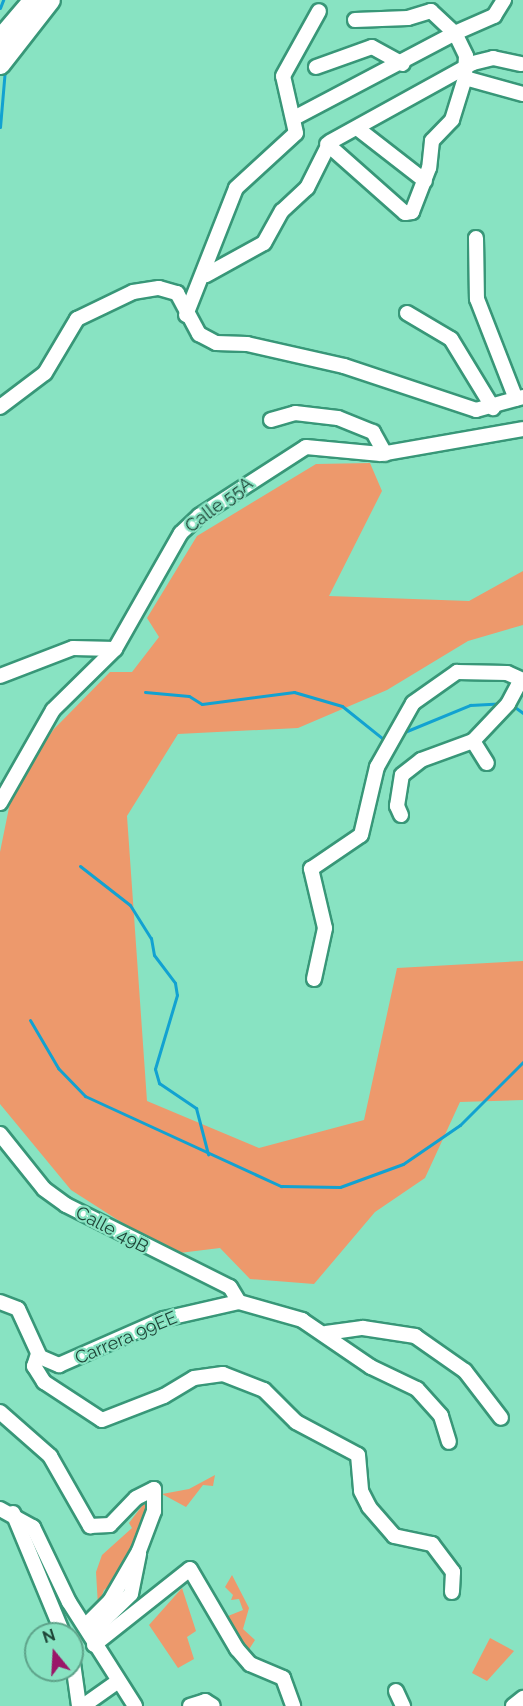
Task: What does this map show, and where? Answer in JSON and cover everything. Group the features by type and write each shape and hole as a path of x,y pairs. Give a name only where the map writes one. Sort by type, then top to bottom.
{"highway":[{"path":"0,40 34,0"},
{"path":"0,64 50,0"}],"street":[{"path":"296,117 404,64 455,33 494,16 504,0"},
{"path":"327,144 407,215 425,180 432,141 452,120 465,73 455,33 431,11 355,20"},
{"path":"186,315 206,275 224,208 236,188 296,133 296,117 284,95 284,76 319,12"},
{"path":"316,67 372,47 404,64"},
{"path":"206,275 264,243 282,211 307,188 327,144 493,58 522,64"},
{"path":"465,73 523,94"},
{"path":"357,128 425,180"},
{"path":"0,407 45,373 77,319 102,304 159,288 177,293 186,315 199,334 216,343 247,344 344,366 470,408 493,408 519,398 477,298 476,238"},
{"path":"407,313 451,339 493,408"},
{"path":"271,420 295,413 338,418 373,432 385,454"},
{"name":"Calle 55A","path":"2,790 53,710 115,649 181,533 199,516 306,447 385,454 523,429"},
{"path":"0,676 73,648 115,649"},
{"path":"314,979 325,928 311,869 361,835 377,767 413,703 457,672 507,674 522,680 508,704 473,741 421,760 402,775 396,806 401,815"},
{"path":"473,741 487,763"},
{"path":"0,803 2,790"},
{"name":"Calle 49B","path":"0,1134 44,1189 66,1205 230,1287 239,1302"},
{"path":"0,1302 18,1309 43,1358 34,1366 44,1382 102,1420 164,1396 194,1378 223,1374 264,1390 291,1418 358,1455 361,1491 369,1507 394,1536 432,1544 453,1572 452,1592"},
{"path":"239,1302 267,1308 326,1333 354,1358 417,1389 441,1416 449,1442"},
{"name":"Carrera 99EE","path":"43,1358 70,1363 164,1318 239,1302"},
{"path":"326,1333 378,1329 416,1336 465,1371 501,1418"},
{"path":"0,1413 50,1456 77,1512 90,1526 110,1525 136,1498 154,1489 154,1511 139,1551 131,1594 89,1635"},
{"path":"6,1511 57,1622"},
{"path":"6,1511 36,1532 89,1635 117,1682 135,1706"},
{"path":"89,1635 190,1569 237,1649 250,1664 284,1678 293,1706"},
{"path":"77,1682 81,1706 117,1682"},
{"path":"396,1691 403,1706"},
{"path":"513,1706 523,1698"},
{"path":"190,1706 202,1701 213,1706"}],"shaded area":[{"path":"370,463 382,491 329,596 469,601 523,571 523,625 468,641 387,690 298,728 178,734 127,816 147,1101 259,1148 364,1120 397,968 523,961 523,1100 460,1102 425,1178 375,1212 314,1284 250,1279 220,1248 171,1254 71,1190 0,1104 0,852 13,788 54,729 110,672 132,672 159,637 147,618 197,536 316,464"},
{"path":"215,1475 213,1486 203,1485 186,1507 162,1494 189,1489"},
{"path":"145,1502 149,1506 123,1575 104,1590 98,1606 96,1572 102,1555 132,1528 129,1523"},
{"path":"232,1575 249,1608 243,1629 255,1640 248,1651 228,1616 243,1610 239,1599 231,1600 233,1595 225,1587"},
{"path":"182,1588 196,1631 187,1637 194,1659 178,1668 149,1625"},
{"path":"490,1638 514,1651 487,1681 472,1673"}],"waterway":[{"path":"0,8 3,0"},
{"path":"0,127 5,69"},
{"path":"145,692 189,696 202,704 294,692 342,706 382,738 390,736"},
{"path":"402,733 470,705 503,703"},
{"path":"512,705 523,713"},
{"path":"80,866 130,905 151,938 154,955 175,983 177,995 155,1069 159,1083 196,1108 208,1154"},
{"path":"30,1020 58,1068 85,1096 281,1186 340,1187 403,1164 460,1125 523,1062"}]}
